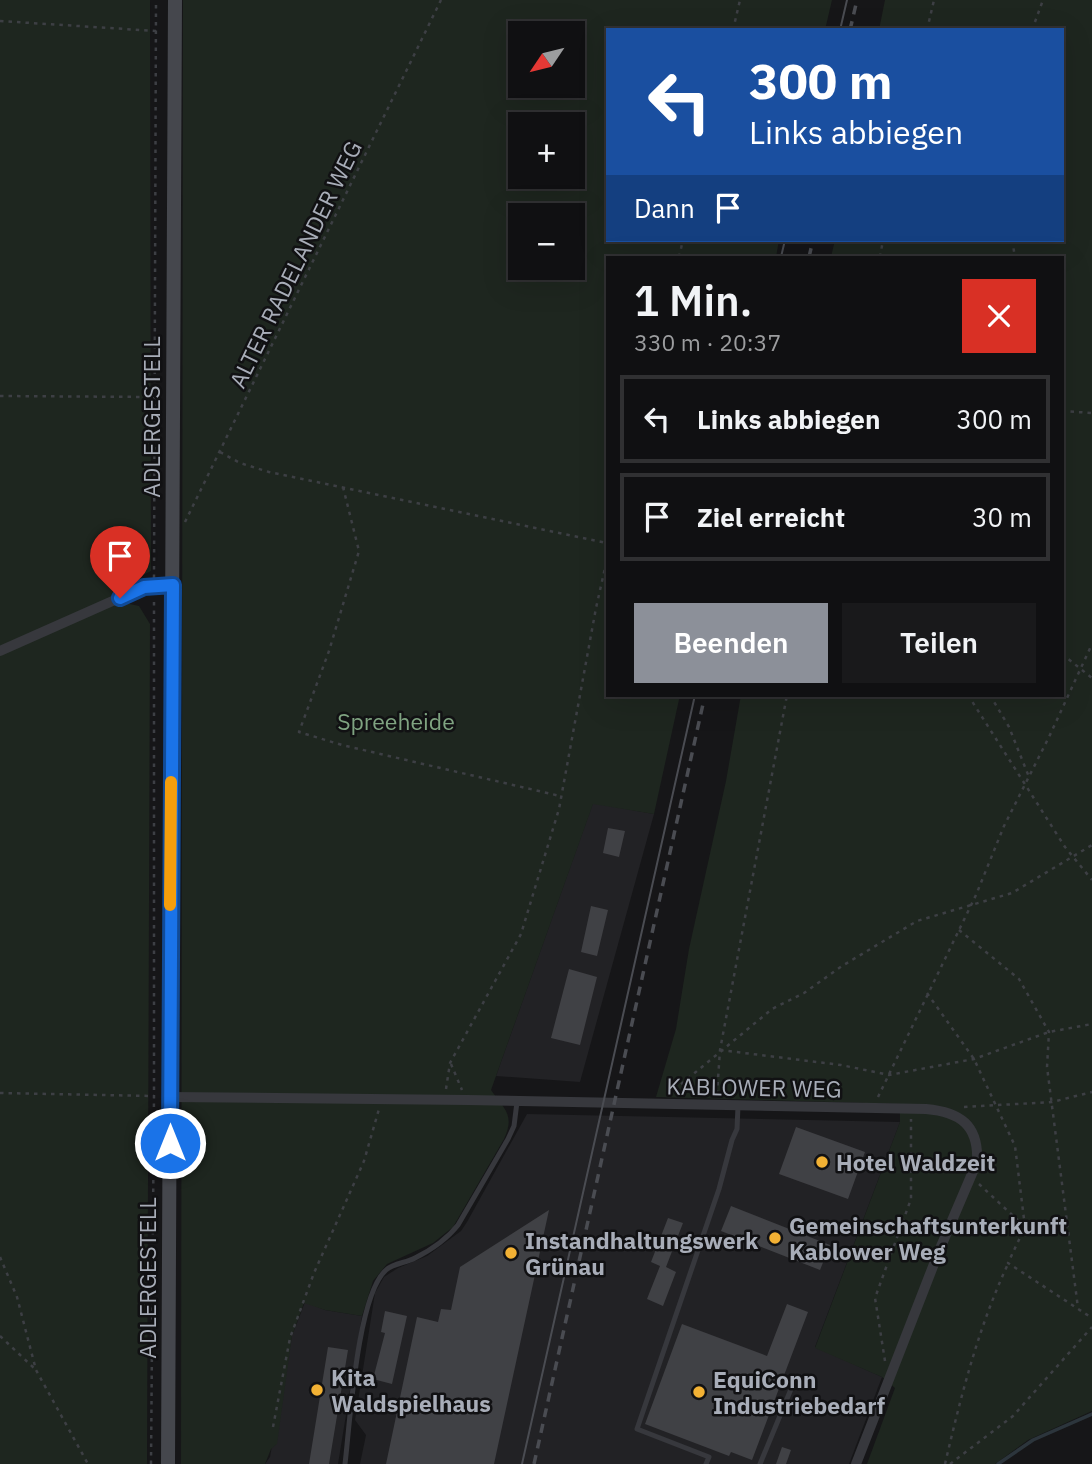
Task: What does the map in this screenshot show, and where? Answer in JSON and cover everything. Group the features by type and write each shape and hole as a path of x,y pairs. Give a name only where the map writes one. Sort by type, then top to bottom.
{"main road":[{"name":"ADLERGESTELL","path":"168,1464 174,539 174,0"}],"street":[{"path":"0,651 144,587 173,585"},
{"name":"KABLOWER WEG","path":"170,1097 875,1108 949,1112 959,1116 969,1127 978,1149 976,1162 856,1464"}],"lane":[{"path":"345,1464 361,1336 377,1282 393,1265 414,1259 448,1237 458,1225 508,1139 514,1126 516,1102"},
{"path":"706,1464 709,1457 637,1429 719,1189 737,1129 738,1105"},
{"path":"737,1129 746,1135"},
{"path":"760,1464 796,1377"}],"path":[{"path":"151,1464 156,0"},
{"name":"ALTER RADELANDER WEG","path":"174,539 189,517 441,0"},
{"path":"733,28 740,0"},
{"path":"927,28 934,0"},
{"path":"1033,28 1043,0"},
{"path":"0,21 156,31"},
{"path":"0,396 155,397"},
{"path":"1064,411 1092,413"},
{"path":"220,452 240,463 270,472 606,543"},
{"path":"343,487 359,551 329,651 299,732 342,745 561,796"},
{"path":"444,1100 450,1063 521,934 561,796 606,563"},
{"path":"875,1108 877,1097 971,904 1004,826 1092,644"},
{"path":"1064,656 1092,678"},
{"path":"716,1105 720,1050 787,697"},
{"path":"969,697 1065,847 1092,880"},
{"path":"991,697 1009,726 1029,777"},
{"path":"663,1104 669,1092 772,1009 804,993 842,966 917,921 1012,892 1092,845"},
{"path":"959,929 1019,979 1049,1032 1047,1067 1078,1308"},
{"path":"927,993 974,1059 1015,1146 1025,1227 995,1291 965,1381 948,1464"},
{"path":"720,1050 841,1065 889,1074 974,1059 1049,1032 1092,1024"},
{"path":"450,1063 467,1100"},
{"path":"963,1108 1052,1102 1092,1092"},
{"path":"0,1093 170,1097"},
{"path":"274,1427 290,1338 314,1273 364,1161 381,1099"},
{"path":"889,1378 875,1298 911,1199 911,1109"},
{"path":"971,1177 1025,1227"},
{"path":"0,1257 17,1297 36,1370 88,1464"},
{"path":"1008,1263 1092,1318"},
{"path":"948,1464 1013,1416 1092,1327"},
{"path":"0,1336 36,1370"}],"shaded area":[{"path":"593,803 654,814 580,1082 496,1076"},
{"path":"527,1114 900,1122 815,1347 882,1377 849,1464 360,1464 366,1435 355,1420 375,1293 384,1277 427,1256 461,1231"},
{"name":"Kita Waldspielhaus","path":"305,1302 325,1310 362,1316 338,1464 265,1464 270,1457 292,1336"}],"green space":[{"path":"0,0 150,0 151,571 123,585 125,603 139,606 150,624 147,1464 0,1464"},
{"name":"Spreeheide","path":"183,0 832,0 825,28 606,28 606,242 779,242 776,256 606,256 606,697 680,697 654,814 593,804 491,1090 507,1113 509,1124 504,1139 453,1227 433,1243 387,1264 373,1281 362,1316 325,1310 304,1303 292,1336 277,1444 271,1449 265,1464 181,1464"},
{"path":"885,0 1092,0 1092,1411 1028,1440 995,1464 867,1464 895,1388 882,1377 815,1348 900,1122 900,1104 656,1097 676,1029 689,949 726,781 741,697 1064,697 1064,256 831,256 835,242 1064,242 1064,28 879,28"}],"building":[{"path":"608,828 625,831 619,857 603,853"},
{"path":"591,906 608,910 597,956 581,952"},
{"path":"569,969 597,977 580,1045 551,1038"},
{"path":"796,1127 865,1152 848,1199 779,1174"},
{"name":"Gemeinschaftsunterkunft Kablower Weg","path":"731,1206 830,1245 820,1270 721,1231"},
{"path":"549,1210 494,1464 386,1464 417,1317 438,1322 441,1309 451,1310 460,1267"},
{"path":"668,1218 683,1223 666,1267 676,1272 663,1306 647,1299 660,1266 651,1262"},
{"path":"787,1304 808,1312 752,1460 731,1452 729,1456 645,1424 682,1324 767,1356"},
{"path":"385,1311 407,1316 392,1384 373,1379 385,1333 381,1332"},
{"path":"328,1347 348,1350 329,1464 309,1464"},
{"path":"782,1447 791,1450 786,1464 776,1464"}],"waterway":[{"path":"998,1464 1033,1440 1092,1414"}],"tram line":[{"path":"840,28 847,0"},
{"path":"781,256 785,242"},
{"path":"522,1464 695,697"}],"railway":[{"path":"850,28 857,0"},
{"path":"809,256 813,242"},
{"path":"534,1464 705,697"}],"slow traffic":[{"path":"170,905 171,782"}],"place":[{"name":"Hotel Waldzeit","path":"822,1162"},
{"name":"Gemeinschaftsunterkunft Kablower Weg","path":"775,1238"},
{"name":"Instandhaltungswerk Grünau","path":"511,1253"},
{"name":"Kita Waldspielhaus","path":"317,1390"},
{"name":"EquiConn Industriebedarf","path":"699,1392"}],"route":[{"path":"120,598 144,587 173,585 170,1143"}]}
